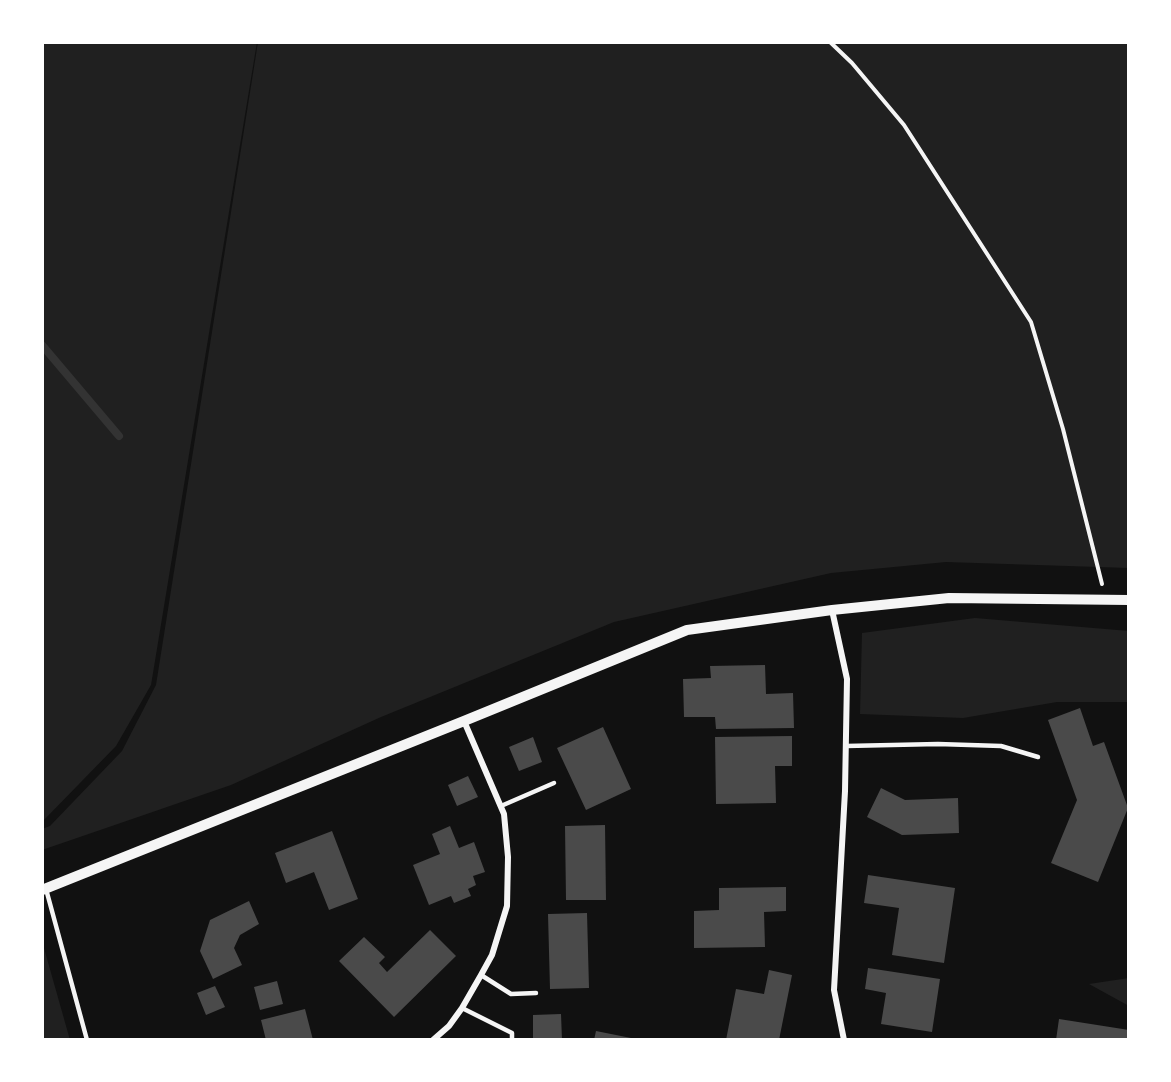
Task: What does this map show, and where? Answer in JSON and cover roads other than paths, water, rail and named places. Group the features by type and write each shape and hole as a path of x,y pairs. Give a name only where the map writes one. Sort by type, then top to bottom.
{"street":[{"path":"44,890 687,630 832,610 949,598 1129,600"},
{"path":"832,610 847,679 845,791 834,990 844,1040"},
{"path":"436,1039 462,1008 492,955 507,906 508,858 504,814 464,721"}],"lane":[{"path":"846,746 938,744 1001,746 1038,757"},
{"path":"501,806 554,783"},
{"path":"44,890 87,1040"},
{"path":"481,975 511,994 536,993"},
{"path":"462,1008 512,1032 512,1040"}],"waterway":[{"path":"42,345 119,436"}]}
